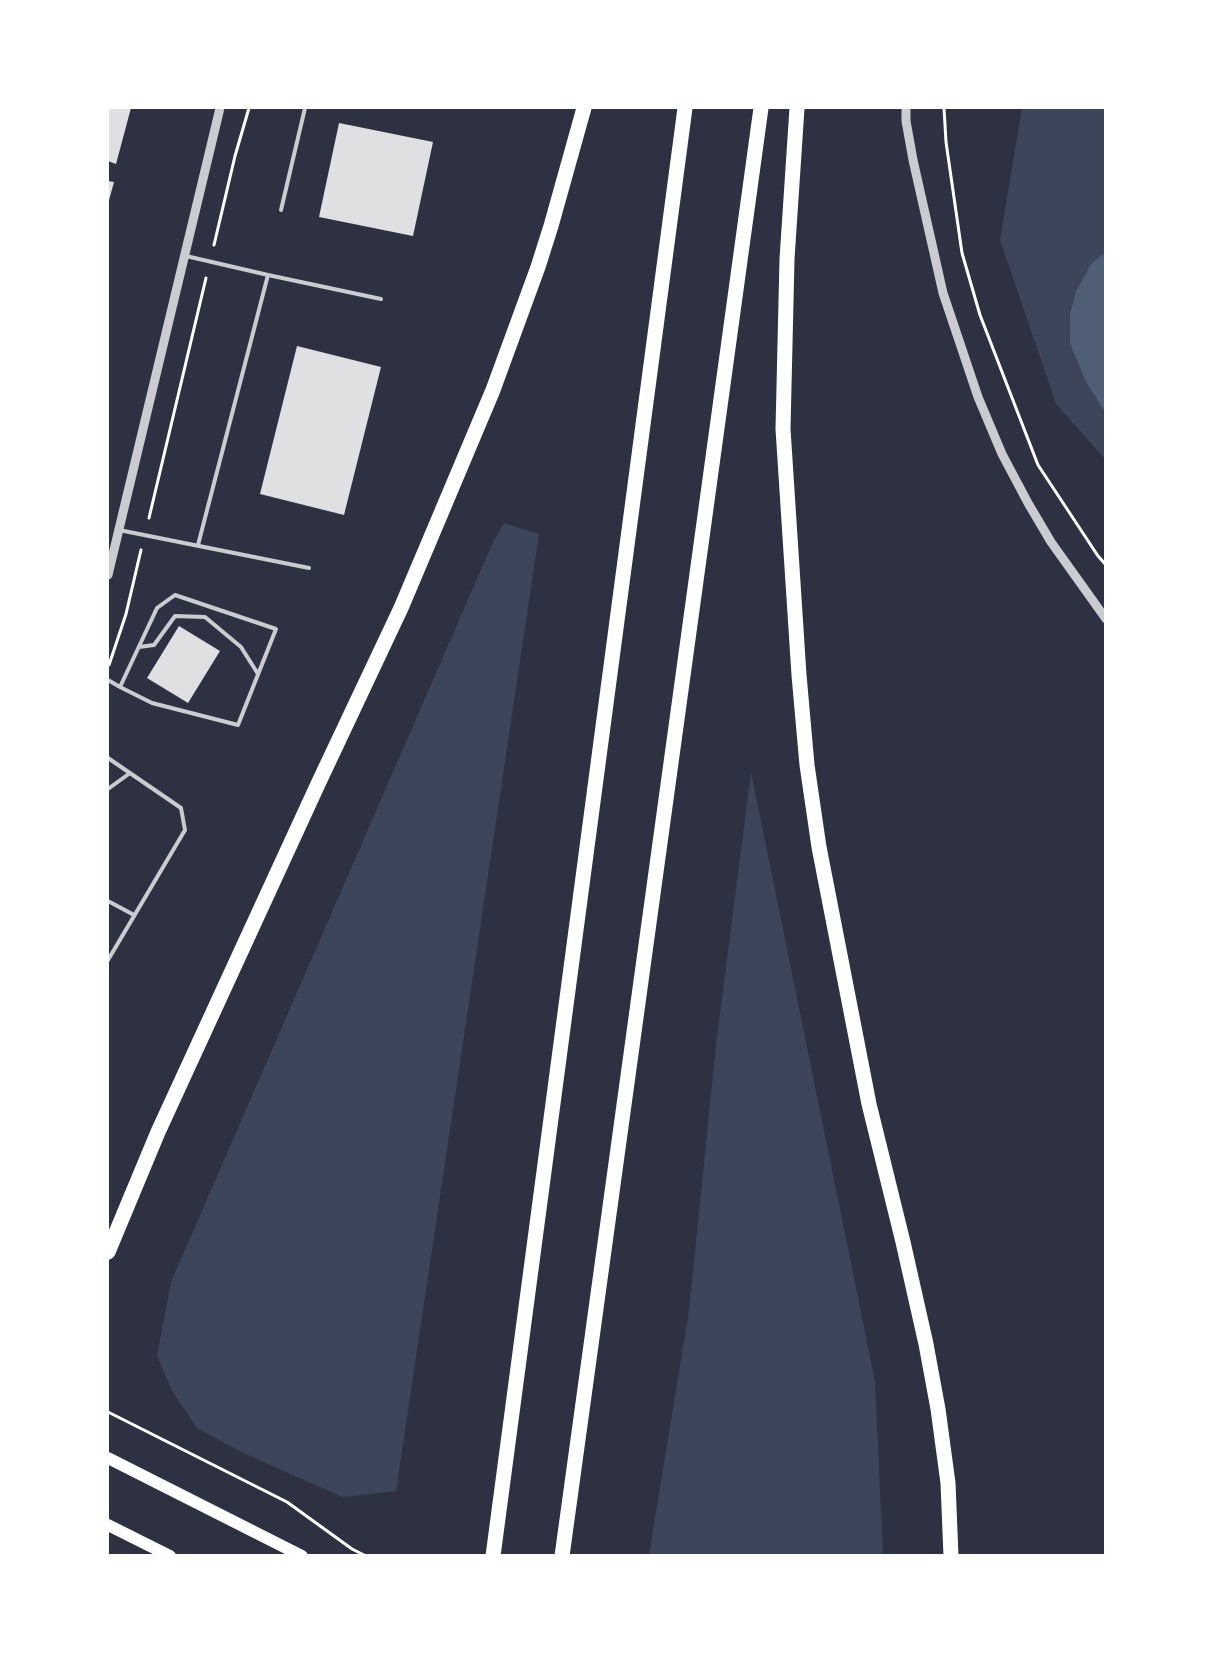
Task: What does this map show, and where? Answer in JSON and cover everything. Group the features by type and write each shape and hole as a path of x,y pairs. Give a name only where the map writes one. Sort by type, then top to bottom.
{"highway":[{"path":"108,1252 158,1132 313,793 401,608 493,390 538,267 584,108"},
{"path":"493,1556 685,108"},
{"path":"562,1556 761,108"},
{"path":"797,108 786,259 784,429 799,675 808,765 819,847 869,1104 903,1242 933,1381 948,1483 951,1556"}],"main road":[{"path":"108,1458 302,1556"},
{"path":"108,1525 170,1556"}],"street":[{"path":"108,574 220,108"},
{"path":"906,108 906,121 913,160 943,293 978,397 1002,454 1028,503 1051,542 1106,619"}],"lane":[{"path":"281,210 305,108"},
{"path":"185,255 381,299"},
{"path":"198,545 268,275"},
{"path":"118,530 310,568"},
{"path":"108,680 120,687 152,703 238,725 276,629 175,595 157,608 120,687"},
{"path":"139,647 154,645 175,616 205,617 241,647 258,674"},
{"path":"108,758 181,808 185,830 108,960"},
{"path":"108,789 130,773"},
{"path":"108,901 134,915"}],"path":[{"path":"108,668 126,614 235,156 249,108"},
{"path":"944,108 946,142 962,253 980,315 1038,465 1106,565"},
{"path":"108,1412 287,1502 352,1549 366,1556"}],"shaded area":[{"path":"1022,108 1105,108 1105,459 1056,404 1000,240"},
{"path":"1105,253 1105,412 1085,380 1070,343 1070,314 1076,291 1092,263"},
{"path":"504,523 539,534 396,1491 342,1497 239,1451 197,1428 172,1391 157,1356 171,1282 493,542"},
{"path":"751,772 875,1381 883,1555 649,1555 689,1311 716,1045"}],"building":[{"path":"108,108 131,108 116,164 108,161"},
{"path":"339,123 433,142 413,236 319,217"},
{"path":"108,181 114,182 108,204"},
{"path":"297,346 381,367 344,515 260,494"},
{"path":"179,626 220,651 188,703 147,678"}]}
